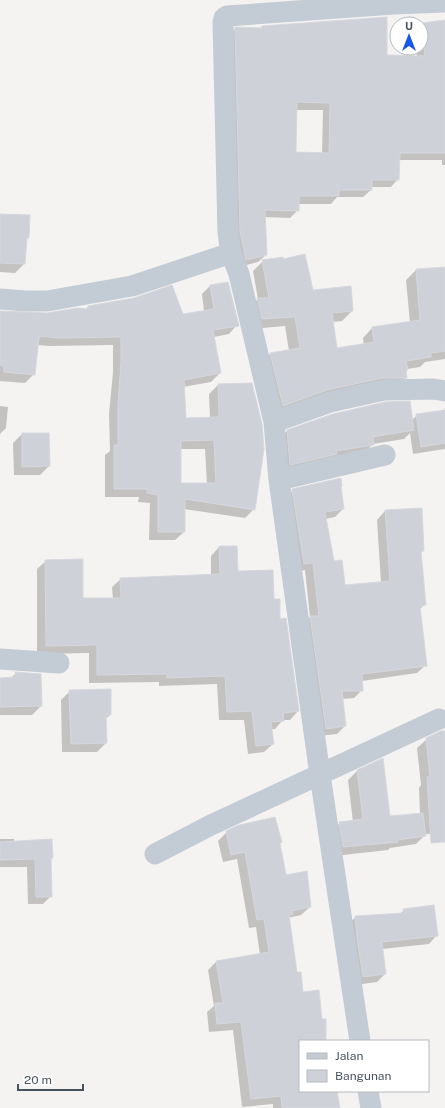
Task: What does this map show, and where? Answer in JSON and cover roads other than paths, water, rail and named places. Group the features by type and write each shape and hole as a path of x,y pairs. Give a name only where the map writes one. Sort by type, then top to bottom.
{"street":[{"path":"360,1040 320,775 280,480 274,422 239,274 231,252 228,233 223,29 224,18 227,16 378,5 445,2"},
{"path":"0,299 46,301 132,286 231,252"},
{"path":"274,422 330,402 384,390 445,390"},
{"path":"280,480 385,455"},
{"path":"0,659 59,663"},
{"path":"155,854 211,825 439,719"},
{"path":"368,1092 371,1108"}]}
